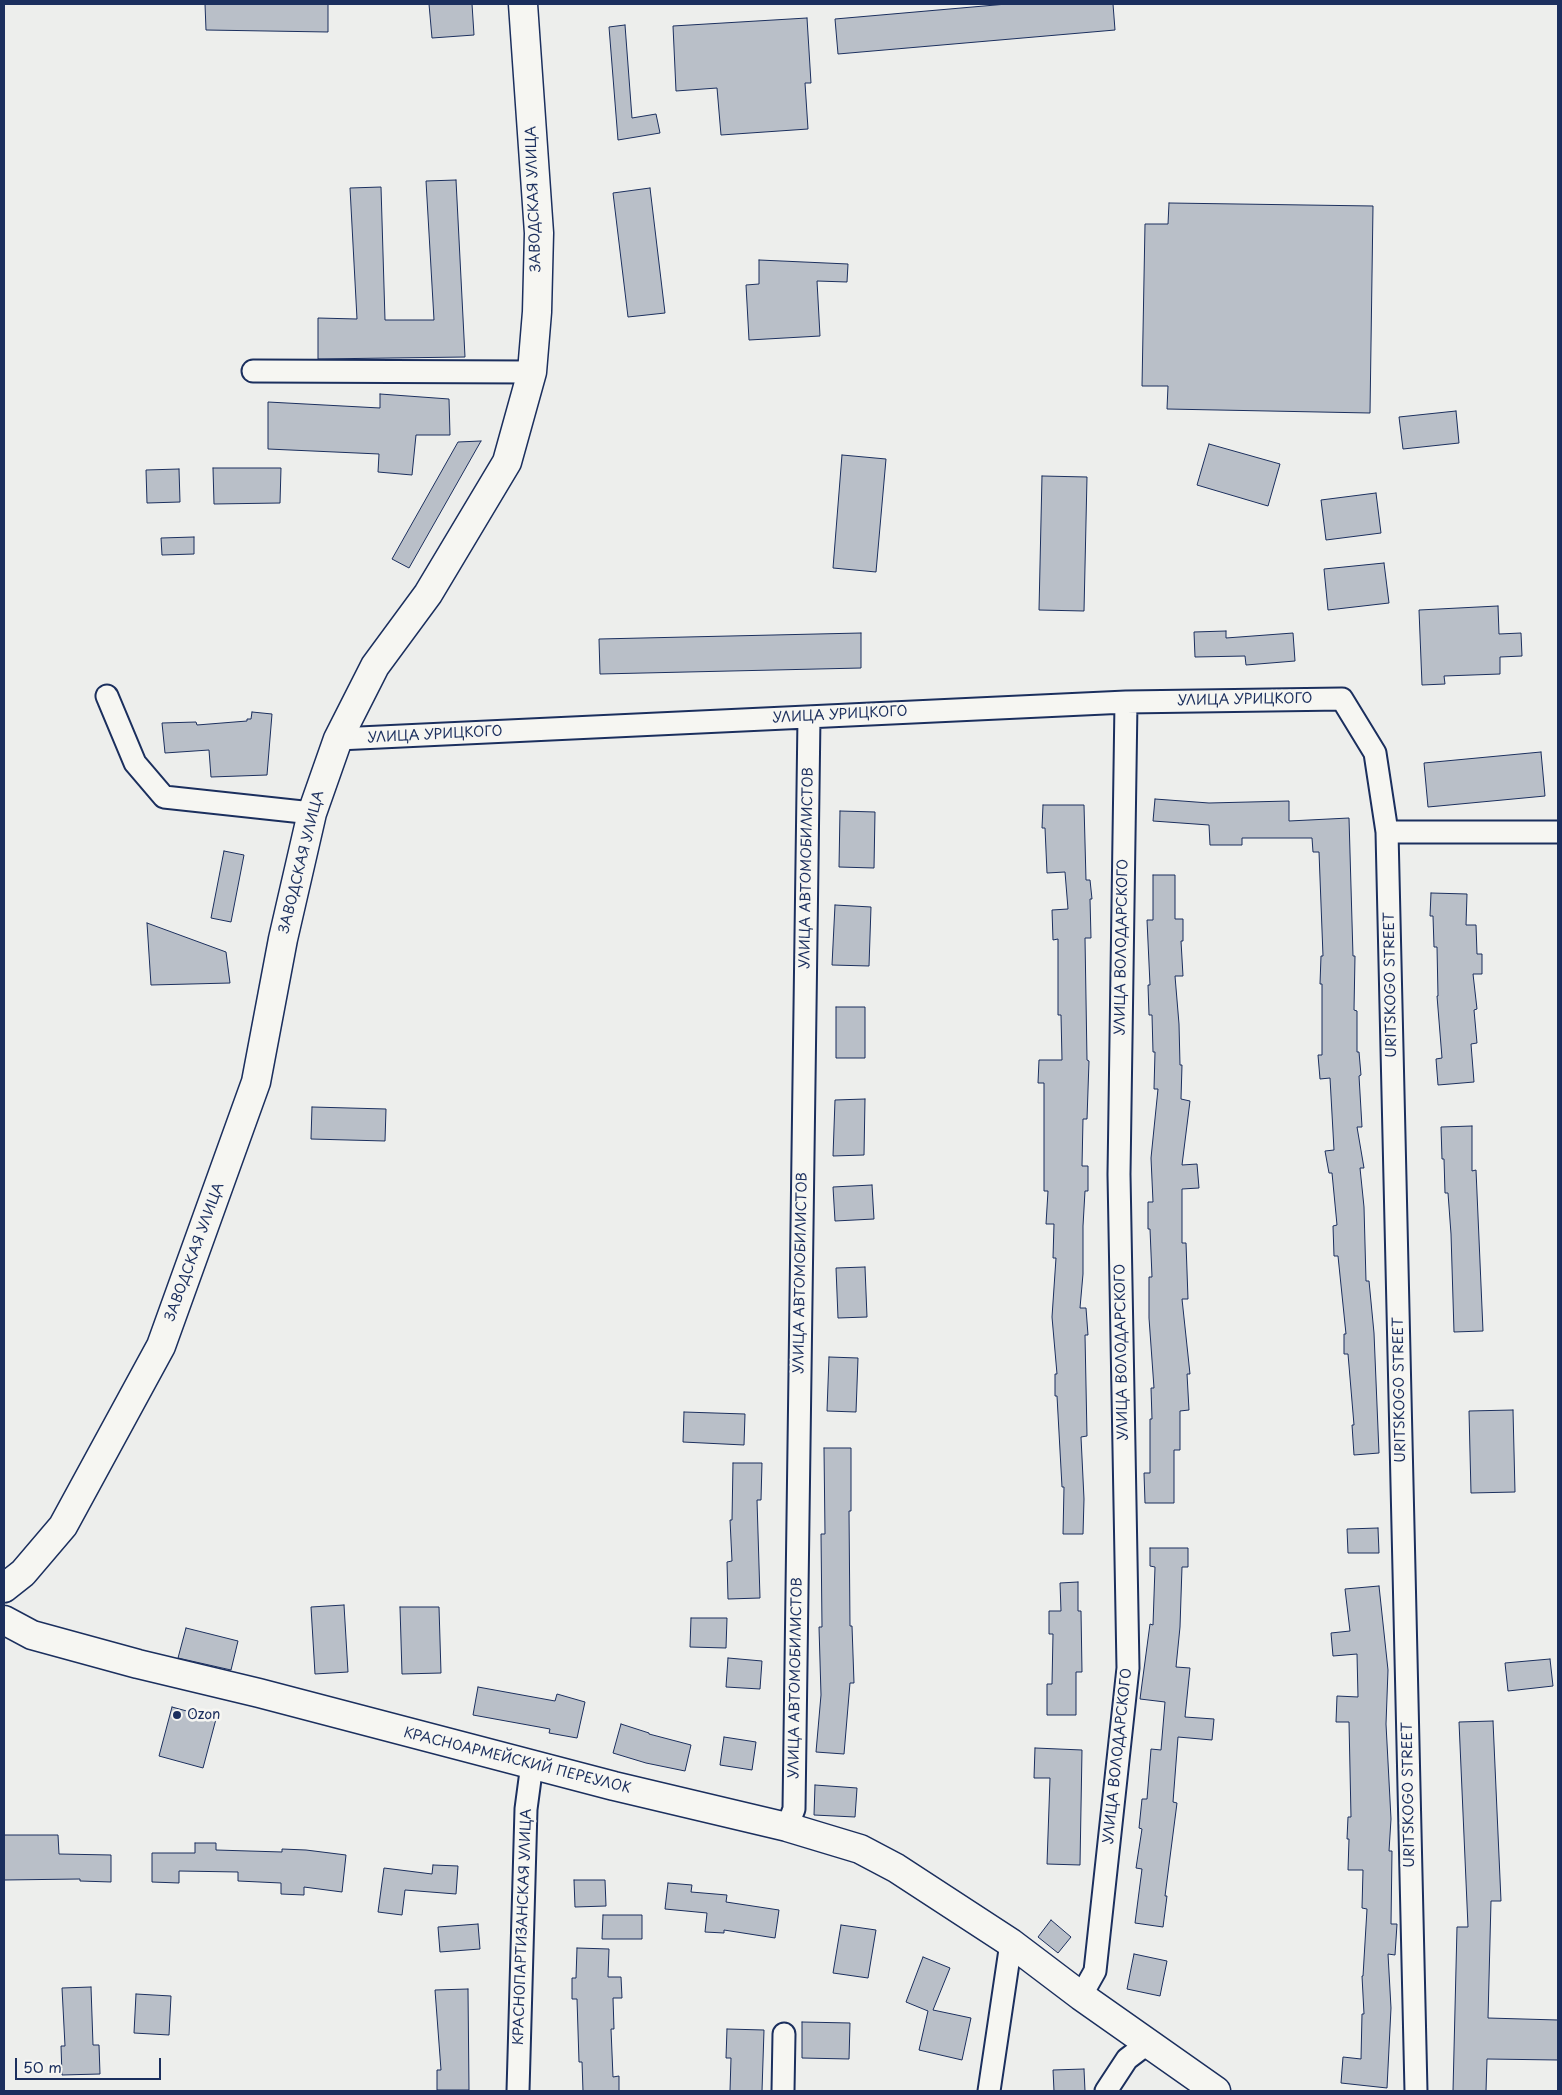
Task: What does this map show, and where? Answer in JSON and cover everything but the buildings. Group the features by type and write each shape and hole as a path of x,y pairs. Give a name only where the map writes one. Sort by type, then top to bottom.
{"main road":[{"name":"ЗАВОДСКАЯ УЛИЦА","path":"4,1588 23,1573 63,1526 161,1346 256,1082 283,939 312,813 338,739 375,666 428,594 508,462 532,372 537,312 539,232 523,4"},
{"name":"КРАСНОАРМЕЙСКИЙ ПЕРЕУЛОК","path":"4,1620 32,1635 138,1664 258,1693 614,1786 787,1827 860,1849 896,1868 1011,1943 1081,1996 1216,2091"}],"street":[{"path":"253,371 532,372"},
{"path":"107,696 135,764 164,797 312,813"},
{"name":"УЛИЦА УРИЦКОГО","path":"338,739 1126,702 1342,699 1375,753 1387,832"},
{"name":"УЛИЦА ВОЛОДАРСКОГО","path":"1081,1996 1095,1971 1128,1668 1119,1174 1126,702"},
{"name":"УЛИЦА АВТОМОБИЛИСТОВ","path":"787,1827 794,1809 809,717"},
{"path":"1387,832 1558,832"},
{"name":"URITSKOGO STREET","path":"1387,832 1416,2091"},
{"name":"КРАСНОПАРТИЗАНСКАЯ УЛИЦА","path":"518,2091 526,1809 532,1764"},
{"path":"989,2091 1011,1943"},
{"path":"783,2091 784,2034"},
{"path":"1106,2091 1127,2059 1148,2043"}],"place":[{"name":"Ozon","path":"177,1715"}]}
